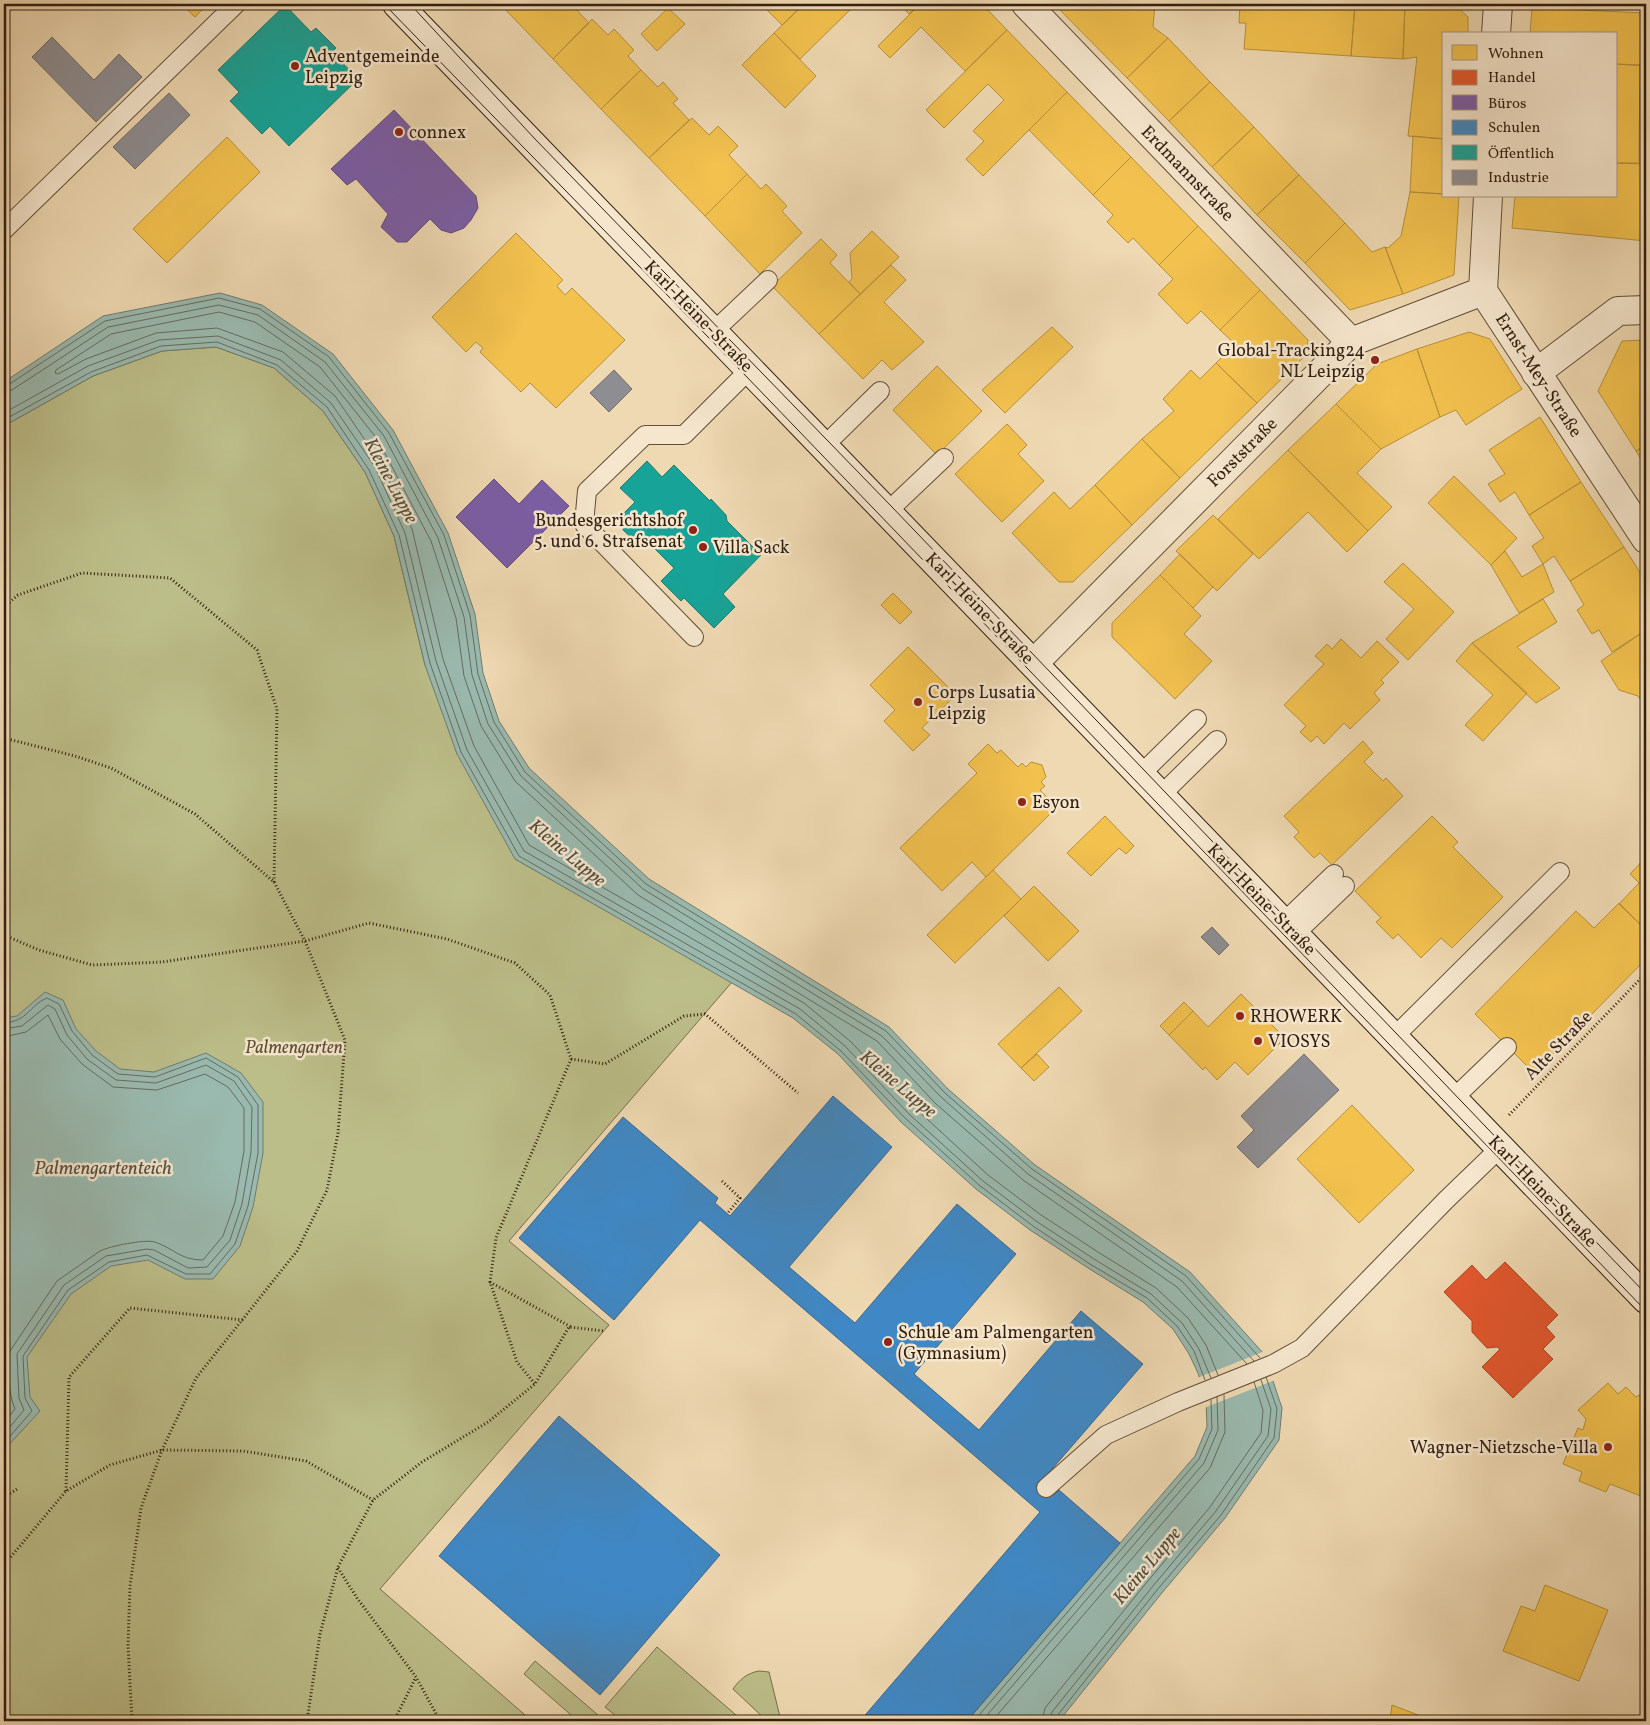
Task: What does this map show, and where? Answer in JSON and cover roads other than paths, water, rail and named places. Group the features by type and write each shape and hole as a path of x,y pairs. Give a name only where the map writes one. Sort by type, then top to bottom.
{"main road":[{"name":"Karl-Heine-Straße","path":"397,4 1646,1299"},
{"name":"Erdmannstraße","path":"1026,4 1351,342"},
{"path":"1496,32 1498,4"},
{"path":"1483,291 1488,198"},
{"name":"Forststraße","path":"1034,663 1351,342 1483,291"},
{"name":"Ernst-Mey-Straße","path":"1483,291 1646,539"},
{"path":"1536,373 1618,311 1646,310"}],"lane":[{"path":"4,230 236,4"},
{"path":"714,331 768,280"},
{"path":"694,637 584,524 587,491 645,435 684,435 750,369"},
{"path":"824,446 880,391"},
{"path":"887,512 944,458"},
{"path":"1140,774 1197,719"},
{"path":"1161,795 1217,740"},
{"path":"1394,1037 1560,872"},
{"path":"1289,928 1339,880"},
{"path":"1454,1098 1507,1047"},
{"path":"1046,1488 1106,1435 1197,1394 1273,1364 1302,1348 1446,1200 1495,1141"}],"water":[{"name":"Kleine Luppe","path":"220,293 262,305 333,354 393,430 448,533 475,614 483,673 499,721 529,768 649,879 889,1027 948,1089 1035,1165 1190,1272 1264,1354 1282,1408 1279,1440 1225,1518 1059,1721 967,1721 1195,1456 1207,1427 1206,1400 1198,1373 1189,1354 1173,1329 1143,1302 1030,1230 976,1189 901,1122 838,1054 793,1018 515,859 457,754 425,665 394,536 365,472 323,411 274,368 216,347 162,351 93,376 4,426 4,382 103,316"},
{"name":"Palmengartenteich","path":"45,992 63,1000 76,1029 96,1051 120,1069 154,1072 206,1053 241,1073 263,1102 263,1153 253,1207 240,1246 213,1279 185,1279 148,1260 111,1266 71,1294 27,1357 30,1397 40,1411 4,1450 4,1018 17,1016"}],"tram line":[{"path":"384,4 744,374 1646,1311"},
{"path":"410,4 535,139 892,507 1646,1294"}],"place":[{"name":"Adventgemeinde Leipzig","path":"295,66"},
{"name":"connex","path":"399,132"},
{"name":"Global-Tracking24 NL Leipzig","path":"1375,360"},
{"name":"Bundesgerichtshof 5. und 6. Strafsenat","path":"693,530"},
{"name":"Villa Sack","path":"703,547"},
{"name":"Corps Lusatia Leipzig","path":"918,702"},
{"name":"Esyon","path":"1022,802"},
{"name":"RHOWERK","path":"1240,1016"},
{"name":"VIOSYS","path":"1258,1041"},
{"name":"Schule am Palmengarten (Gymnasium)","path":"888,1342"},
{"name":"Wagner-Nietzsche-Villa","path":"1608,1447"}],"park label":[{"name":"Palmengarten","path":"294,1047"}]}
